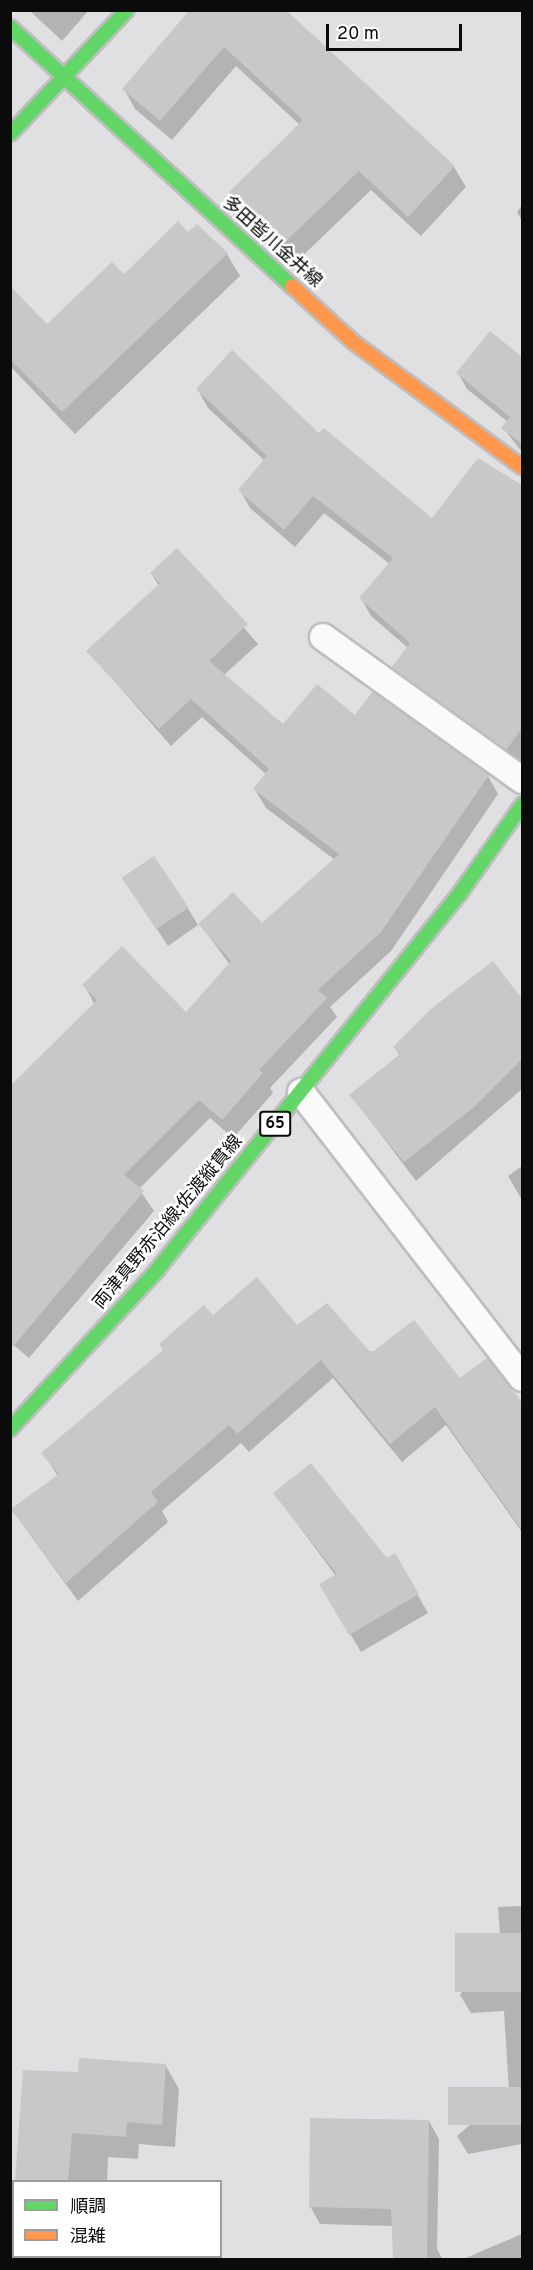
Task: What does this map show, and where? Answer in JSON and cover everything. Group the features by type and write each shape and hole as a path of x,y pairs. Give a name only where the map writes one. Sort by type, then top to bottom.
{"main road":[{"path":"10,134 67,78 127,10"},
{"name":"多田皆川金井線","path":"10,27 352,341 522,467"},
{"name":"両津真野赤泊線;佐渡縦貫線","path":"10,1429 157,1270 460,893 522,805"}],"lane":[{"path":"323,637 522,780"},
{"path":"301,1092 522,1378"}],"building":[{"path":"184,10 286,10 455,166 408,217 359,171 279,248 223,198 303,120 224,47 160,121 122,89 187,13"},
{"path":"178,221 188,232 197,224 228,253 62,412 10,359 10,286 47,324 112,262 124,274"},
{"path":"490,331 522,357 522,444 501,428 510,417 456,373"},
{"path":"232,350 319,433 324,428 432,518 478,458 522,485 522,728 506,750 391,668 410,643 359,598 393,558 313,496 284,530 238,490 267,456 196,389"},
{"path":"177,548 248,624 209,661 283,724 317,684 355,715 373,691 489,775 381,932 318,990 327,998 259,1070 263,1073 222,1120 199,1100 124,1175 144,1191 10,1350 10,1086 97,1000 82,985 122,946 186,1012 231,961 198,924 233,892 262,923 339,854 253,789 269,769 191,699 159,729 86,651 160,583 150,573"},
{"path":"154,856 189,907 156,929 122,878"},
{"path":"493,961 522,999 522,1059 474,1107 404,1162 349,1095 400,1054 393,1047 432,1008"},
{"path":"257,1277 297,1325 327,1303 371,1353 414,1320 460,1378 487,1358 522,1402 522,1530 435,1407 390,1444 321,1360 237,1434 229,1425 151,1492 158,1502 66,1583 11,1509 59,1474 41,1453 163,1350 159,1344 204,1305 213,1315"},
{"path":"311,1463 387,1558 395,1553 419,1594 349,1635 319,1584 337,1574 273,1493"},
{"path":"455,1933 522,1933 522,1992 455,1992"},
{"path":"79,2058 166,2064 162,2125 127,2122 126,2137 72,2133 68,2180 15,2180 23,2070 78,2072"},
{"path":"448,2087 522,2087 522,2125 448,2125"},
{"path":"310,2118 429,2120 427,2259 393,2259 391,2209 309,2207"}],"traffic: fast":[{"path":"10,134 127,10"},
{"path":"10,27 292,286"},
{"path":"10,1429 157,1270 460,893 522,805"}],"traffic: slow":[{"path":"292,286 352,341 522,467"}]}
